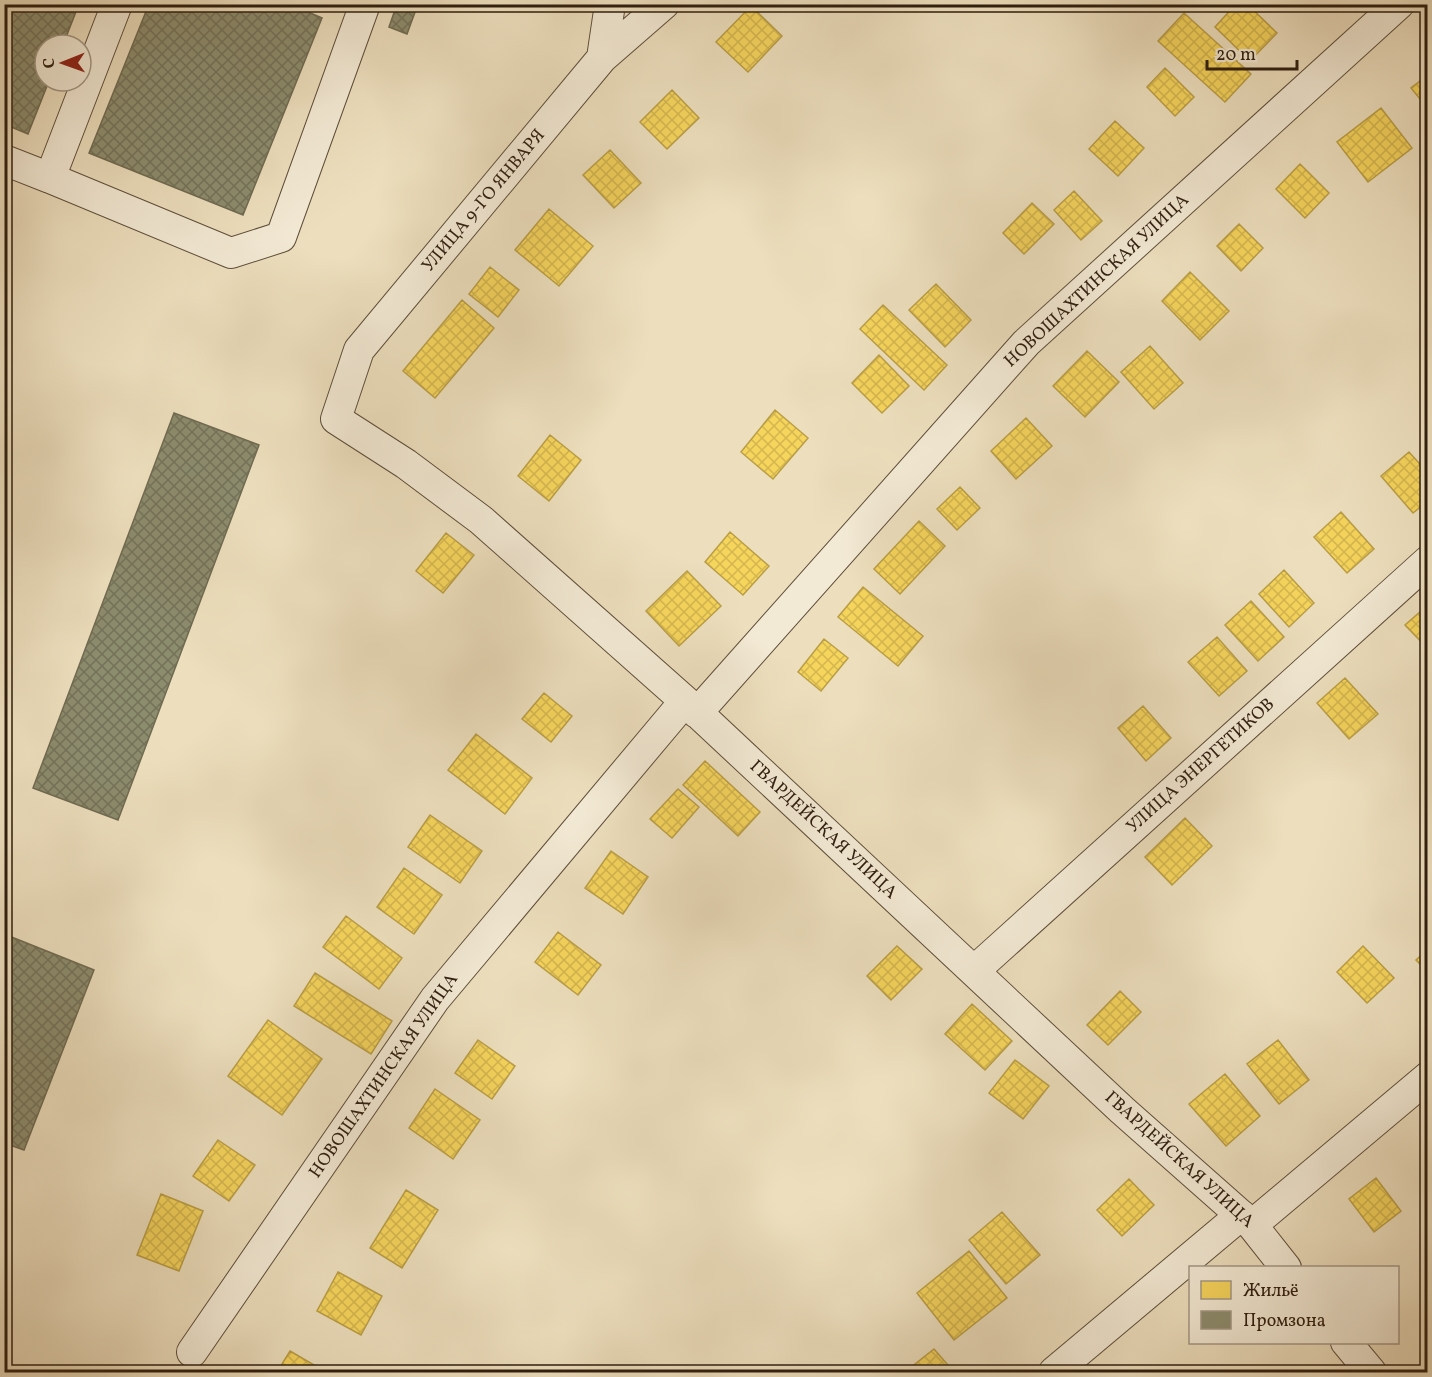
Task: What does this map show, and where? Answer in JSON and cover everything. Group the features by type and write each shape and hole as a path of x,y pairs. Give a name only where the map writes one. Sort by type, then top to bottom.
{"street":[{"path":"50,178 117,4"},
{"path":"4,160 231,253 281,237 365,4"},
{"path":"602,58 610,4"},
{"name":"УЛИЦА 9-ГО ЯНВАРЯ","path":"336,419 359,350 602,58 664,4"},
{"name":"НОВОШАХТИНСКАЯ УЛИЦА","path":"192,1352 435,999 691,707 1026,343 1399,4"},
{"name":"ГВАРДЕЙСКАЯ УЛИЦА","path":"336,419 406,464 481,520 691,707 1122,1110 1247,1220 1284,1266"},
{"name":"УЛИЦА ЭНЕРГЕТИКОВ","path":"974,971 1428,561"},
{"path":"1054,1372 1428,1077"},
{"path":"1349,1344 1371,1372"}],"building: Жильё":[{"path":"1236,4 1247,4 1277,33 1250,61 1215,27"},
{"path":"751,6 782,36 748,72 716,42"},
{"path":"1184,13 1251,74 1225,102 1158,41"},
{"path":"1165,68 1194,97 1175,116 1147,87"},
{"path":"1428,75 1428,109 1411,88"},
{"path":"672,90 699,118 667,149 640,122"},
{"path":"1381,108 1412,148 1368,182 1337,142"},
{"path":"1115,121 1144,148 1118,176 1089,149"},
{"path":"610,150 641,183 614,208 583,175"},
{"path":"1300,164 1329,193 1305,218 1276,189"},
{"path":"1074,191 1102,221 1081,240 1054,210"},
{"path":"1032,203 1054,224 1024,254 1003,233"},
{"path":"549,209 593,246 559,286 515,250"},
{"path":"1239,224 1263,248 1241,271 1217,246"},
{"path":"490,267 519,290 498,317 469,294"},
{"path":"1190,272 1229,311 1200,340 1162,301"},
{"path":"936,284 971,320 945,347 909,310"},
{"path":"462,300 494,328 435,398 403,371"},
{"path":"883,305 947,365 924,390 860,329"},
{"path":"1150,346 1183,383 1154,409 1121,372"},
{"path":"1087,351 1119,382 1085,417 1053,386"},
{"path":"879,355 909,386 882,413 852,383"},
{"path":"775,410 808,438 773,479 741,452"},
{"path":"1026,418 1052,446 1016,479 991,451"},
{"path":"550,435 581,460 549,501 518,476"},
{"path":"1409,452 1428,473 1428,501 1413,513 1381,476"},
{"path":"960,487 980,508 957,530 937,509"},
{"path":"1341,512 1374,549 1347,573 1314,537"},
{"path":"919,521 945,546 900,594 874,569"},
{"path":"730,532 769,566 743,595 705,562"},
{"path":"446,533 474,555 443,593 416,571"},
{"path":"1284,570 1314,603 1289,627 1259,594"},
{"path":"687,571 721,606 679,646 646,611"},
{"path":"863,587 923,636 898,666 838,617"},
{"path":"1251,601 1284,637 1258,661 1225,625"},
{"path":"1428,605 1428,649 1405,625"},
{"path":"1217,637 1247,671 1219,696 1188,662"},
{"path":"824,639 848,658 821,691 798,672"},
{"path":"1345,678 1378,714 1349,739 1317,703"},
{"path":"544,693 572,716 551,742 522,719"},
{"path":"1143,706 1171,738 1146,761 1118,728"},
{"path":"476,734 532,778 505,814 448,770"},
{"path":"705,761 760,812 738,836 683,785"},
{"path":"678,789 699,807 672,838 650,819"},
{"path":"430,815 482,851 460,883 408,847"},
{"path":"1185,818 1212,846 1172,885 1145,857"},
{"path":"611,851 648,877 623,914 585,888"},
{"path":"404,868 442,895 414,934 377,907"},
{"path":"346,916 402,958 379,989 323,947"},
{"path":"558,932 601,965 578,995 535,962"},
{"path":"897,946 922,969 891,1000 867,976"},
{"path":"1363,946 1394,978 1367,1003 1337,972"},
{"path":"1428,949 1428,972 1416,960"},
{"path":"315,973 392,1021 371,1054 294,1006"},
{"path":"1120,991 1141,1012 1108,1045 1087,1025"},
{"path":"972,1004 1012,1041 985,1070 945,1034"},
{"path":"268,1020 322,1059 282,1115 228,1076"},
{"path":"478,1040 515,1066 492,1099 455,1073"},
{"path":"1278,1040 1309,1080 1279,1104 1247,1064"},
{"path":"1015,1060 1049,1086 1023,1119 989,1093"},
{"path":"1225,1074 1260,1116 1226,1146 1189,1104"},
{"path":"435,1089 480,1120 453,1159 409,1128"},
{"path":"218,1140 255,1165 229,1201 193,1176"},
{"path":"1376,1178 1401,1211 1374,1232 1349,1199"},
{"path":"1129,1179 1154,1205 1122,1236 1097,1210"},
{"path":"406,1190 438,1210 402,1268 370,1248"},
{"path":"161,1194 203,1211 179,1271 137,1255"},
{"path":"1002,1212 1040,1255 1006,1284 969,1240"},
{"path":"969,1251 1007,1298 954,1340 917,1293"},
{"path":"338,1272 382,1296 361,1335 317,1311"},
{"path":"934,1349 954,1372 905,1372"},
{"path":"290,1351 326,1372 277,1372"}],"building: Промзона":[{"path":"4,4 79,4 68,33 33,33 33,93 44,93 28,134 4,124"},
{"path":"149,4 289,4 322,18 243,215 89,153"},
{"path":"397,4 418,4 407,34 389,27"},
{"path":"174,413 259,445 118,820 33,788"},
{"path":"4,934 94,970 24,1150 4,1143"}]}
